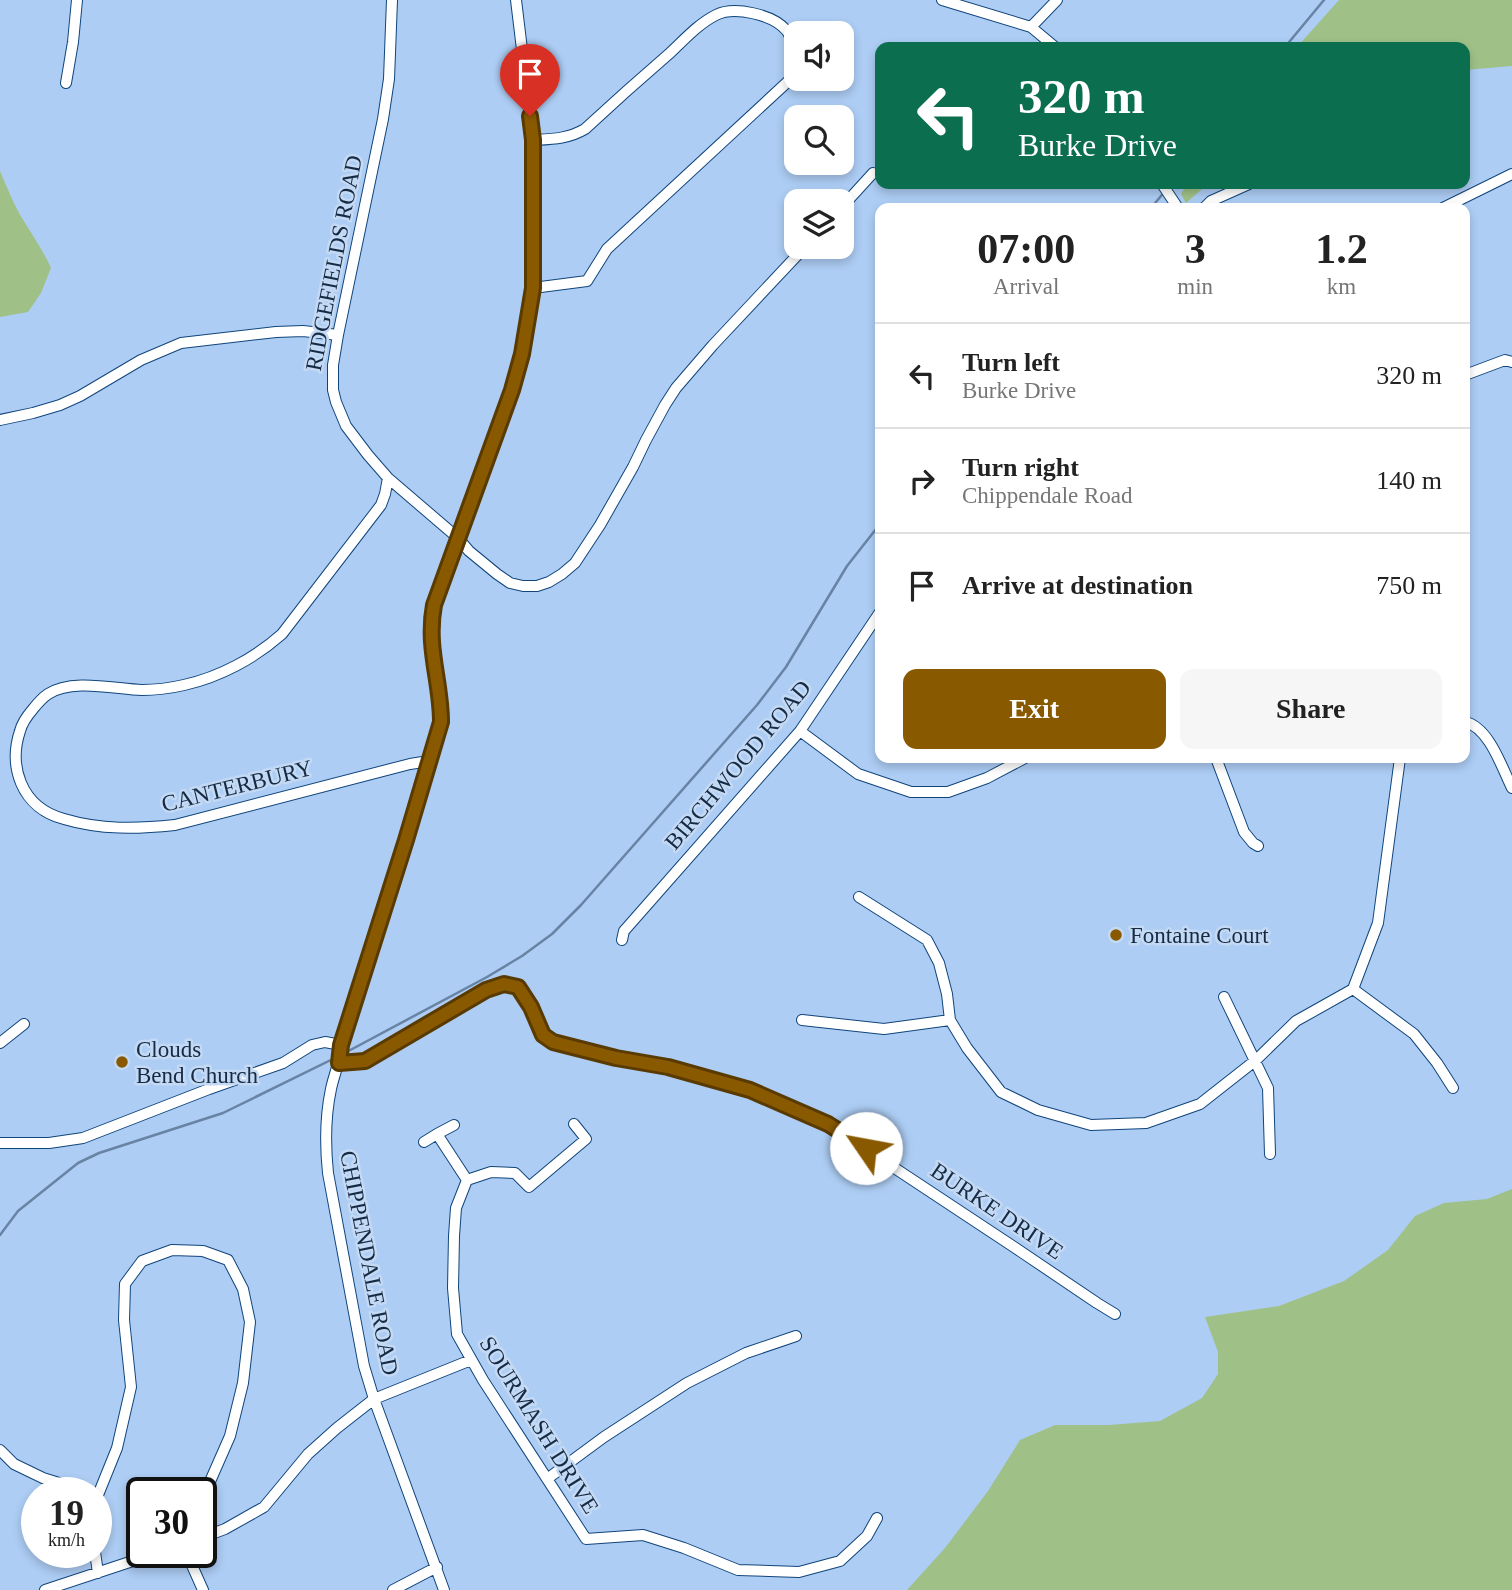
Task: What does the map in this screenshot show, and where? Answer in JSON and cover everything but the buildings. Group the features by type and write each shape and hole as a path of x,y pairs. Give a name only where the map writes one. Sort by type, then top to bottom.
{"street":[{"path":"66,83 78,0"},
{"name":"RIDGEFIELDS ROAD","path":"392,0 389,79 383,119 338,335 333,365 333,390 346,426 388,478 458,538 469,551 510,583 537,586 549,582 575,563 600,525 664,405 676,388 704,354 794,259"},
{"name":"CHIPPENDALE ROAD","path":"444,1590 374,1399 362,1353 328,1173 326,1118 341,1045 441,722 441,705 432,651 431,620 434,605 512,390 524,341 533,288 533,140 516,0"},
{"path":"943,0 1031,27 1049,42"},
{"path":"1031,27 1057,0"},
{"path":"533,140 559,139 573,136 585,129 697,28 719,13 746,12 778,23 784,28"},
{"path":"533,288 587,281 607,249 784,85"},
{"path":"854,194 873,173"},
{"path":"1453,203 1512,174"},
{"path":"1209,203 1238,189"},
{"path":"0,420 60,405 141,360 181,343 276,332 303,331 338,335"},
{"path":"1470,373 1505,360 1512,362"},
{"name":"CANTERBURY","path":"388,478 381,505 282,634 270,645 241,663 185,685 146,690 85,686 62,688 49,693 22,724 15,751 16,765 23,789 43,811 95,826 148,828 175,825 429,761"},
{"name":"BIRCHWOOD ROAD","path":"622,940 624,931 800,731 875,619"},
{"path":"1470,722 1490,741 1512,788"},
{"path":"800,731 858,774 911,792 948,792 987,778 1016,763"},
{"path":"1218,763 1244,832 1258,846"},
{"path":"859,897 927,940 939,963 950,1020 967,1048 1001,1092 1038,1110 1091,1125 1146,1123 1200,1104 1255,1060 1296,1021 1353,989 1378,923 1399,763"},
{"name":"BURKE DRIVE","path":"339,1063 365,1061 486,990 504,984 518,987 531,1007 543,1035 553,1042 616,1058 668,1067 750,1090 828,1124 1115,1314"},
{"path":"1353,989 1414,1034 1453,1088"},
{"path":"1224,997 1269,1088 1270,1154"},
{"path":"802,1020 884,1029 950,1020"},
{"path":"0,1043 24,1024"},
{"path":"0,1143 49,1143 83,1138 283,1063 312,1045 325,1042 341,1045"},
{"path":"437,1134 467,1180 491,1172 515,1173 529,1187 586,1139 574,1124"},
{"path":"424,1142 454,1125"},
{"name":"SOURMASH DRIVE","path":"467,1180 456,1208 454,1236 453,1288 457,1334 586,1539 643,1535 738,1570 799,1572 840,1561 867,1536 877,1518"},
{"path":"103,1477 117,1448 131,1387 124,1320 125,1284 142,1261 172,1250 203,1251 228,1260 243,1289 250,1322 243,1383 230,1436 212,1477"},
{"path":"547,1479 604,1437 687,1383 746,1353 796,1336"},
{"path":"217,1532 264,1507 308,1454 374,1399 471,1360"},
{"path":"0,1450 14,1464 41,1477"},
{"path":"46,1590 126,1564"},
{"path":"393,1590 437,1567"},
{"path":"97,1568 98,1573"},
{"path":"194,1568 203,1590"}],"green space":[{"path":"1339,0 1512,0 1512,66 1470,70 1470,42 1301,42"},
{"path":"0,171 11,198 51,268 41,293 28,312 0,317"},
{"path":"1184,189 1202,189 1186,203 1181,194"},
{"path":"1512,1189 1512,1590 907,1590 945,1548 988,1491 1020,1440 1055,1425 1160,1421 1202,1398 1218,1374 1218,1352 1205,1317 1279,1306 1344,1281 1388,1250 1415,1216 1444,1203 1487,1199"}],"railway":[{"path":"1289,42 1324,0"},
{"path":"1155,203 1167,189"},
{"path":"0,1235 18,1211 78,1163 99,1153 223,1113 341,1055 487,977 552,934 581,905 757,705 786,667 847,566 875,530"}],"place":[{"name":"Fontaine Court","path":"1116,935"},
{"name":"Clouds Bend Church","path":"122,1062"}],"route":[{"path":"530,116 533,140 533,288 522,354 512,390 434,605 431,620 432,651 441,705 441,722 341,1045 339,1063 365,1061 486,990 504,984 518,987 531,1007 543,1035 553,1042 616,1058 668,1067 750,1090 828,1124 866,1148"}]}
